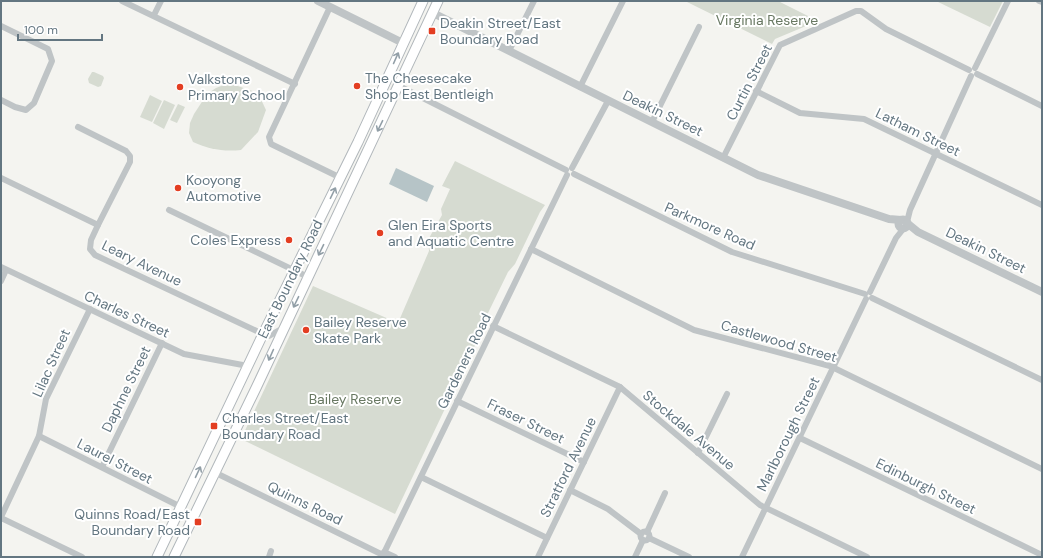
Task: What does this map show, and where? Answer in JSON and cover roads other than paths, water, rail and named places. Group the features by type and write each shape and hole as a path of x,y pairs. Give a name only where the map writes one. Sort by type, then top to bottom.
{"main road":[{"name":"East Boundary Road","path":"157,557 263,334 340,178 423,1"},
{"name":"East Boundary Road","path":"174,557 203,496 216,473 438,1"},
{"path":"404,42 412,40 427,25 413,21"}],"street":[{"path":"122,1 295,84"},
{"path":"154,16 161,1"},
{"path":"318,1 404,42"},
{"path":"509,51 534,1"},
{"path":"580,86 623,1"},
{"name":"Marlborough Street","path":"742,557 910,210 973,72 1008,1"},
{"path":"330,7 269,137 271,144 340,178"},
{"name":"Curtin Street","path":"723,158 777,49 784,42 856,11 861,11 886,28 973,72"},
{"name":"Deakin Street","path":"433,13 758,176 903,224 1042,292"},
{"path":"1,26 48,49 52,61 34,103 26,110 15,107 1,100"},
{"path":"652,122 699,27"},
{"path":"973,72 1042,106"},
{"name":"Parkmore Road","path":"399,86 732,252 868,296 1042,380"},
{"name":"Latham Street","path":"756,91 800,113 864,119 1042,205"},
{"name":"Gardeners Road","path":"383,555 530,249 608,101"},
{"path":"78,127 126,151 130,156 130,162 98,225"},
{"name":"Leary Avenue","path":"1,178 98,225 90,244 90,249 95,254 263,334"},
{"path":"169,210 308,277"},
{"name":"Castlewood Street","path":"530,249 692,329 824,364 1042,469"},
{"path":"1,281 4,269"},
{"name":"Charles Street","path":"4,269 184,354 248,366"},
{"name":"Lilac Street","path":"1,517 39,436 46,399 90,309"},
{"name":"Stockdale Avenue","path":"494,326 620,387 753,500 765,508 867,557"},
{"path":"263,334 270,336 284,328"},
{"name":"Daphne Street","path":"102,467 162,343"},
{"name":"Stratford Avenue","path":"538,557 620,387"},
{"path":"698,453 727,394"},
{"name":"Fraser Street","path":"457,401 584,462"},
{"name":"Laurel Street","path":"39,436 181,507"},
{"name":"Edinburgh Street","path":"800,438 1042,555"},
{"name":"Quinns Road","path":"216,473 383,555 395,557"},
{"path":"421,477 547,538"},
{"path":"570,490 608,509 645,536 689,557"},
{"path":"635,557 665,493"},
{"path":"1,517 82,557"}],"place":[{"name":"Deakin Street/East Boundary Road","path":"432,31"},
{"name":"The Cheesecake Shop East Bentleigh","path":"357,86"},
{"name":"Valkstone Primary School","path":"180,87"},
{"name":"Kooyong Automotive","path":"178,188"},
{"name":"Glen Eira Sports and Aquatic Centre","path":"380,233"},
{"name":"Coles Express","path":"289,240"},
{"name":"Bailey Reserve Skate Park","path":"306,330"},
{"name":"Charles Street/East Boundary Road","path":"214,426"},
{"name":"Quinns Road/East Boundary Road","path":"198,522"}],"park label":[{"name":"Virginia Reserve","path":"767,20"},
{"name":"Bailey Reserve","path":"355,399"}]}
